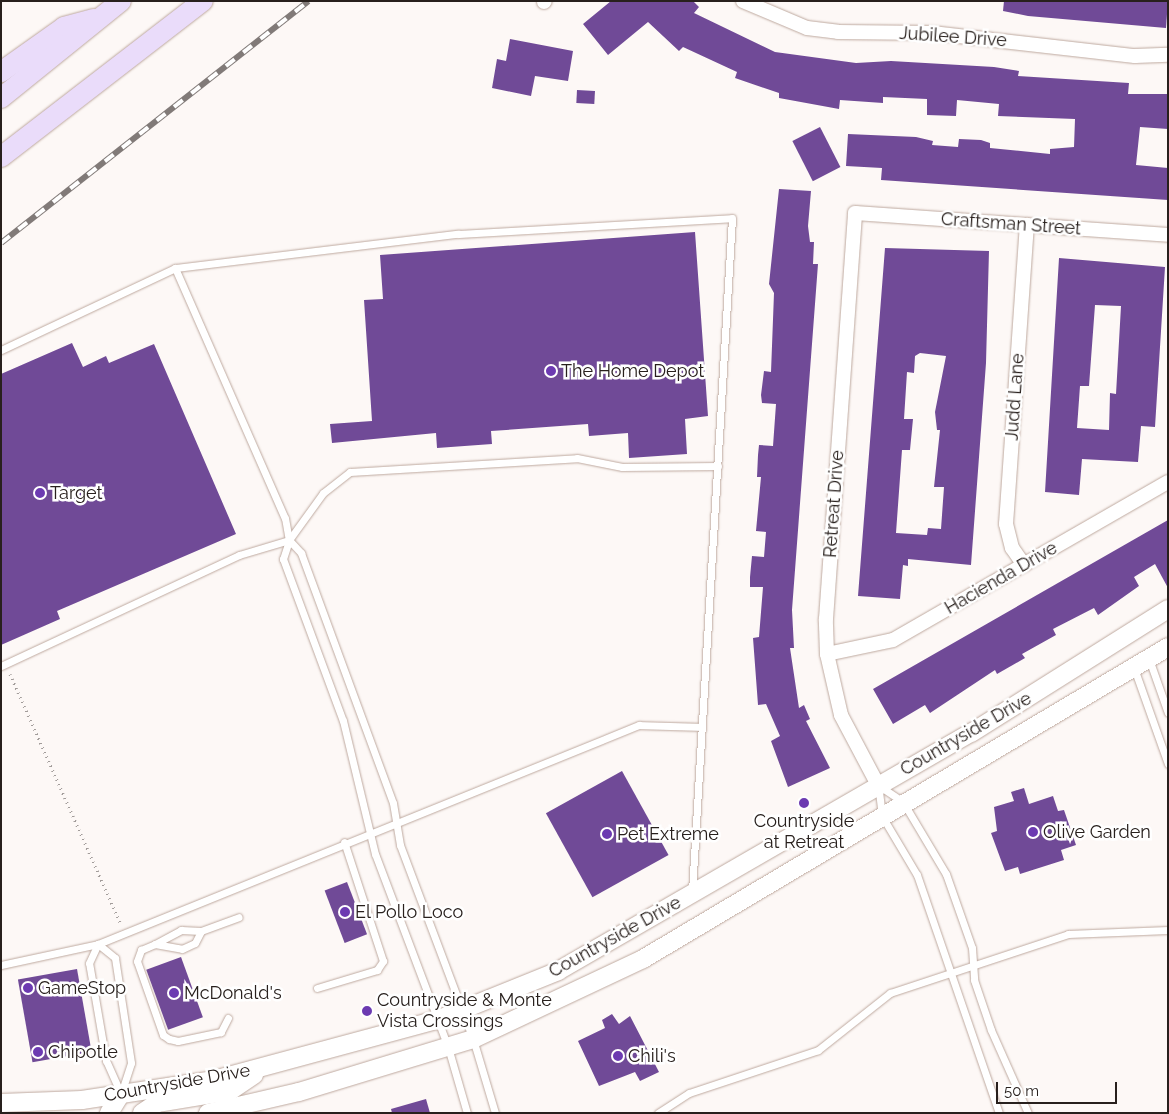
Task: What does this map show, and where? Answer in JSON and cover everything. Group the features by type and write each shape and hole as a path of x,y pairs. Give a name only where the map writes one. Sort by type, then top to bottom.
{"main road":[{"path":"1,98 121,1"},
{"path":"1,157 203,1"},
{"path":"1,72 64,27 100,18"}],"street":[{"name":"Jubilee Drive","path":"743,1 807,28 838,32 941,34 1135,56 1168,55"},
{"name":"Craftsman Street","path":"855,213 1168,235"},
{"name":"Retreat Drive","path":"855,213 826,619 827,654 841,715 878,785"},
{"name":"Judd Lane","path":"1024,565 1012,548 1006,524 1027,225"},
{"name":"Hacienda Drive","path":"827,654 893,640 1168,482"},
{"name":"Countryside Drive","path":"1,1103 121,1094 267,1067 437,1020 461,1010 595,952 878,785 1026,701 1168,610"},
{"name":"Countryside Drive","path":"208,1113 299,1092 473,1039 643,959 828,852 903,802 1168,647"},
{"path":"142,1113 157,1103 230,1090 267,1067"},
{"path":"109,1113 121,1094"}],"lane":[{"path":"1,350 175,268 458,234 732,218 692,895"},
{"path":"175,268 285,518 289,540 304,562 461,1010 473,1039 495,1113"},
{"path":"468,1113 448,1047 370,832 343,721 283,560 289,540 323,493 350,472 577,458 622,467 718,466"},
{"path":"3,665 239,555 289,540"},
{"path":"1141,663 1168,714"},
{"path":"1141,663 1168,764"},
{"path":"1,965 98,944 344,842 396,823 639,725 701,727"},
{"path":"878,785 903,802 949,882 972,948 973,964 991,1030 1028,1113"},
{"path":"878,785 882,816 916,875 999,1113"},
{"path":"317,988 377,970 383,961 344,842"},
{"path":"228,1018 220,1032 178,1041 163,1035 137,961 141,950 181,930 201,931 239,917"},
{"path":"658,1113 689,1093 818,1050 886,994 973,964 1075,933 1168,930"},
{"path":"155,944 182,949 195,943 201,931"},
{"path":"98,944 115,958 131,1063 121,1094"},
{"path":"98,944 89,963 106,1061 121,1094"}],"path":[{"path":"3,665 125,933"}],"building":[{"path":"611,1 693,1 699,7 694,13 775,52 856,63 891,61 994,67 1019,71 1018,76 1129,83 1128,94 1168,94 1168,129 1140,127 1136,165 1168,168 1168,200 881,180 882,168 846,166 848,134 916,137 933,141 932,145 958,147 959,139 981,140 990,143 990,148 1050,154 1050,149 1074,147 1075,119 998,116 999,104 957,100 956,116 927,115 927,99 883,97 883,103 840,100 839,109 779,98 779,93 735,78 737,72 683,47 679,51 648,22 608,55 583,24"},
{"path":"1004,1 1168,1 1166,28 1028,16 1003,11"},
{"path":"510,39 573,51 568,81 535,76 531,96 492,88 497,59 506,61"},
{"path":"577,90 595,91 594,104 576,103"},
{"path":"820,127 840,167 813,181 792,141"},
{"path":"779,189 811,191 808,226 810,242 814,242 813,264 818,264 792,610 794,648 790,648 799,708 804,705 810,719 806,721 830,768 788,787 771,741 780,736 766,704 758,705 753,638 759,637 763,587 750,587 752,556 764,557 766,532 756,531 761,477 757,477 759,445 773,446 776,404 762,403 761,395 764,371 771,372 774,293 769,284"},
{"name":"The Home Depot","path":"695,232 708,416 685,419 687,454 629,458 628,433 589,436 588,424 491,431 492,444 437,448 436,433 332,443 330,424 372,421 364,300 383,299 380,255"},
{"path":"885,248 989,251 986,363 971,565 908,559 908,566 903,565 900,599 858,596","holes":["920,353 946,356 935,412 937,430 940,430 934,487 944,487 941,529 928,528 927,535 896,533 902,450 910,450 913,419 904,419 907,372 914,373 915,356"]},
{"path":"1059,258 1165,267 1155,427 1141,426 1138,462 1082,459 1079,495 1045,492","holes":["1095,305 1121,306 1116,394 1110,393 1109,430 1077,428 1080,386 1089,386"]},
{"path":"72,343 83,367 106,356 109,363 154,344 236,534 57,611 60,619 1,645 1,374"},
{"path":"1168,520 1168,588 1155,564 1134,577 1139,586 1098,615 1094,608 1053,629 1056,635 1022,654 1025,658 997,674 995,670 930,713 925,705 893,724 873,689"},
{"name":"Pet Extreme","path":"622,771 669,855 592,897 546,813"},
{"name":"Olive Garden","path":"1024,788 1029,804 1053,796 1058,811 1064,810 1076,845 1061,850 1064,860 1020,874 1018,867 1005,871 991,833 997,831 994,807 1014,801 1011,792"},
{"name":"El Pollo Loco","path":"347,882 367,934 345,943 325,891"},
{"name":"McDonald's","path":"181,957 203,1017 168,1030 146,970"},
{"path":"77,969 92,1052 32,1062 18,979"},
{"name":"Chili's","path":"612,1014 619,1024 630,1016 659,1072 640,1081 635,1072 599,1086 578,1041 605,1028 602,1020"},
{"path":"426,1099 430,1113 392,1113 391,1109"}],"railway":[{"path":"1,243 308,1"}],"place":[{"name":"The Home Depot","path":"551,371"},
{"name":"Target","path":"40,493"},
{"name":"Countryside at Retreat","path":"804,803"},
{"name":"Olive Garden","path":"1033,832"},
{"name":"Pet Extreme","path":"607,834"},
{"name":"El Pollo Loco","path":"345,912"},
{"name":"GameStop","path":"28,988"},
{"name":"McDonald's","path":"174,993"},
{"name":"Countryside & Monte Vista Crossings","path":"367,1011"},
{"name":"Chipotle","path":"38,1052"},
{"name":"Chili's","path":"618,1056"}]}
